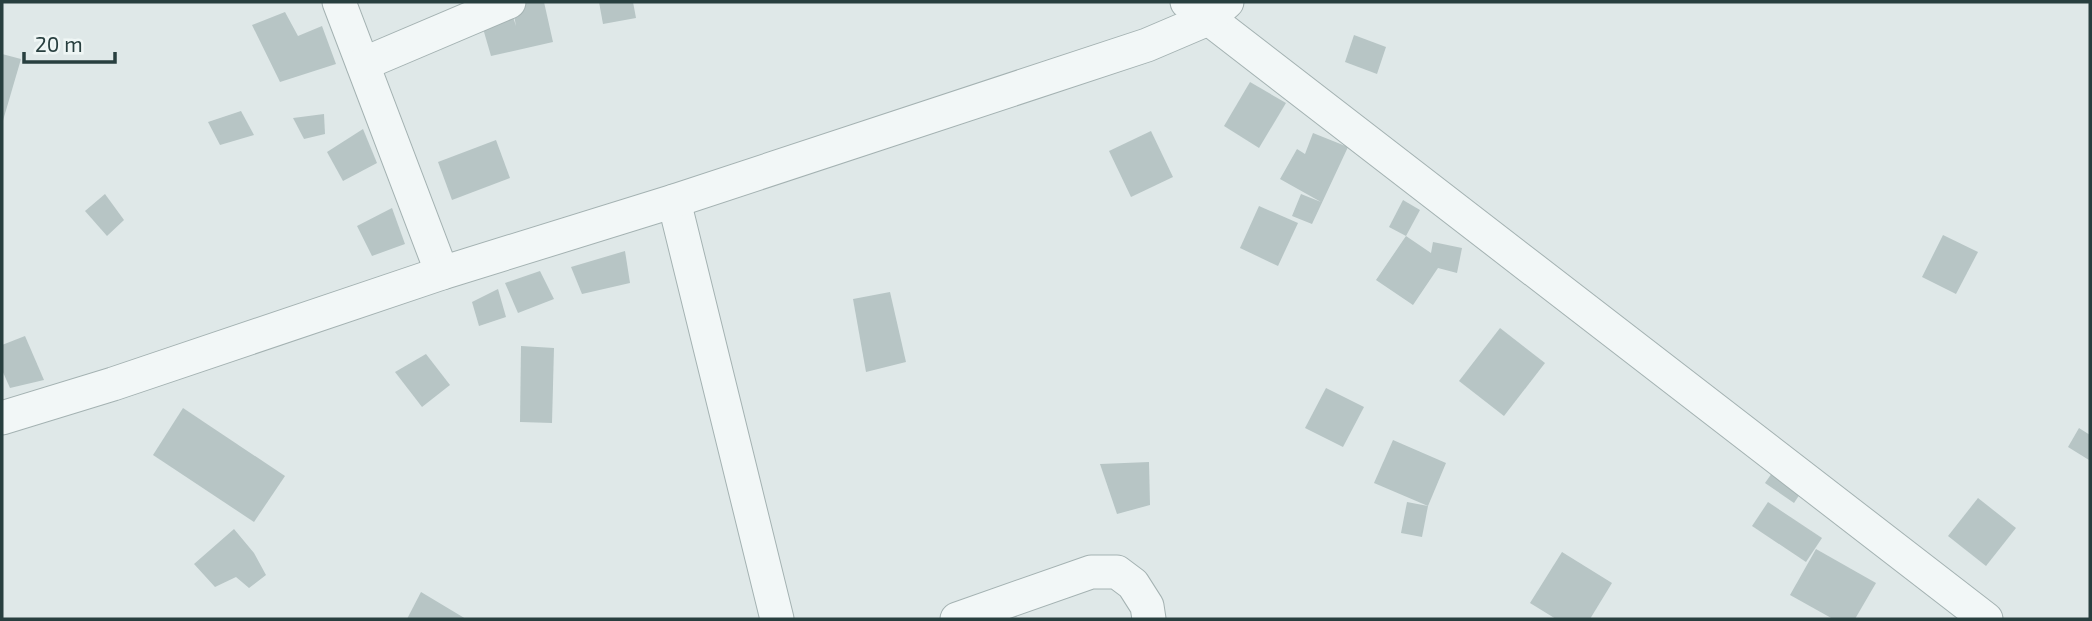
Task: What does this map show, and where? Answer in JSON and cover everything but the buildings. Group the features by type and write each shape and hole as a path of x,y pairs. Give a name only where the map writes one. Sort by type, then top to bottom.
{"street":[{"path":"339,2 442,273"},
{"path":"363,64 462,11 509,2"},
{"path":"2,418 1147,45 1207,7 1986,619"},
{"path":"674,201 777,619"},
{"path":"957,619 1091,572 1117,572 1133,584 1147,606 1149,619"}]}
